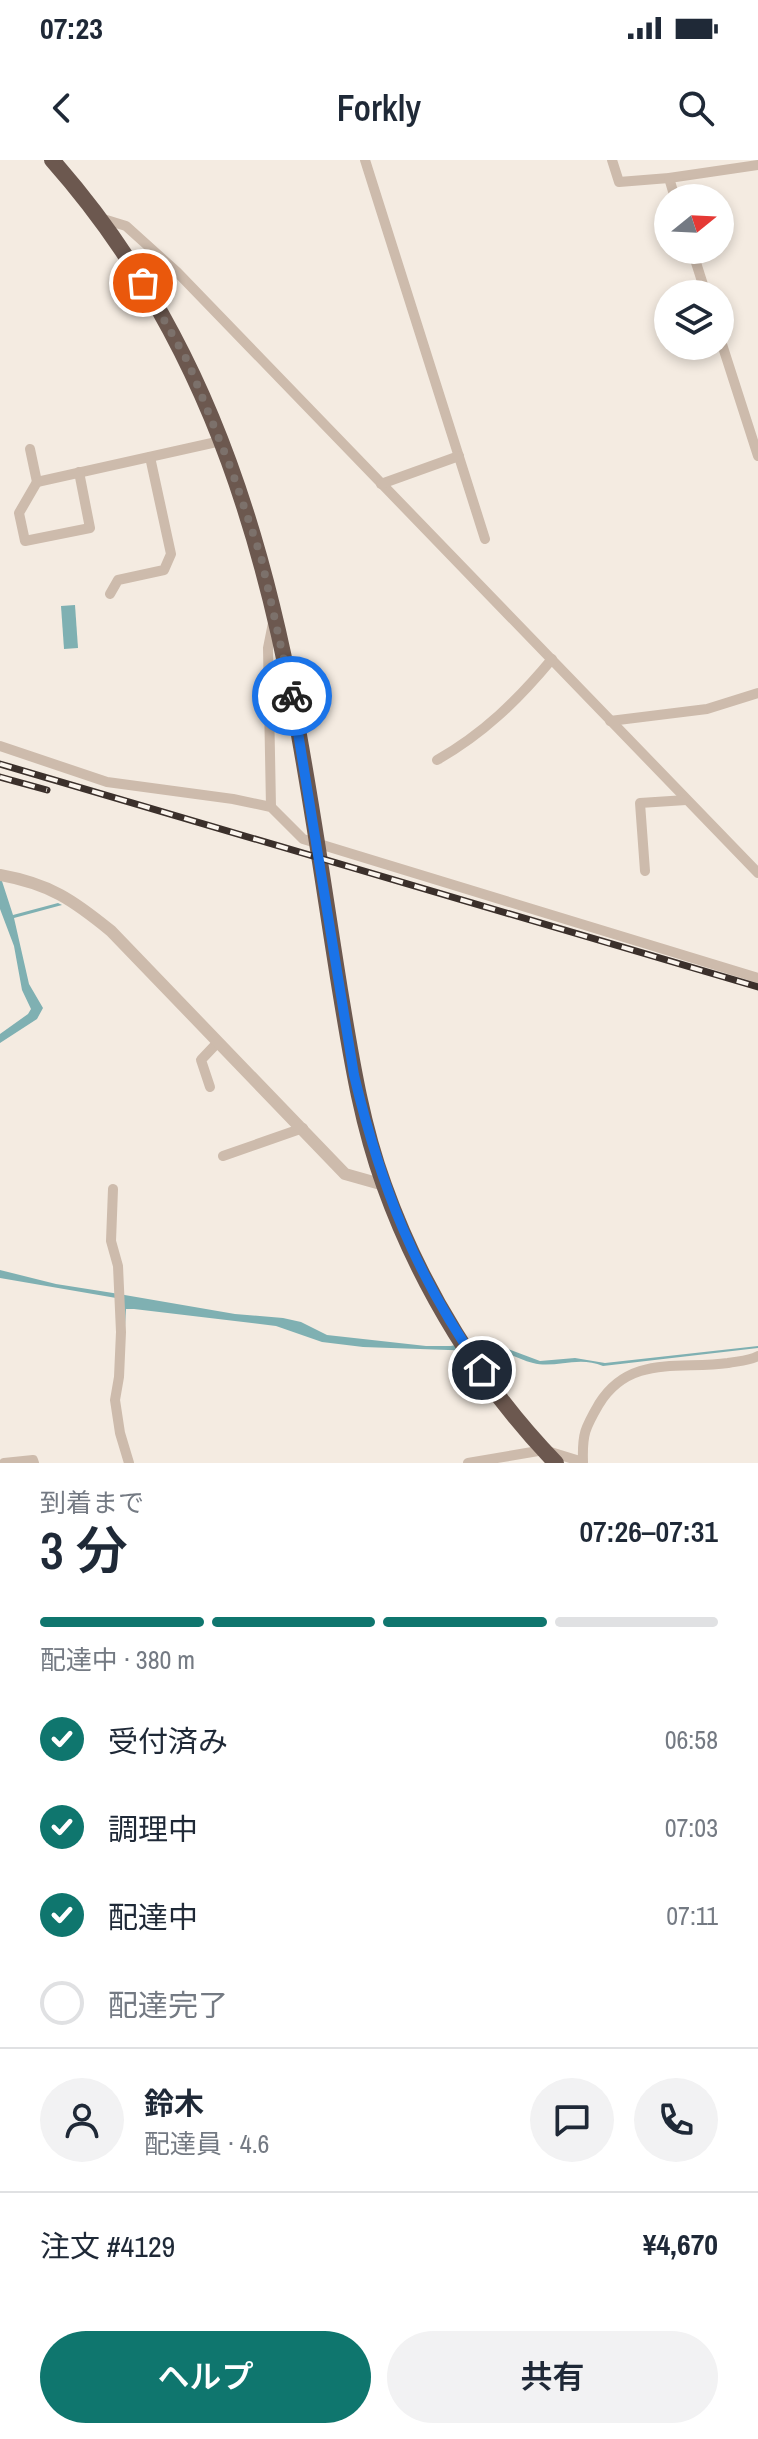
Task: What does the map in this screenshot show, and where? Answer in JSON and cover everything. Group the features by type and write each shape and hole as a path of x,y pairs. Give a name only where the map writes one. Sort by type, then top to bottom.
{"highway":[{"path":"52,160 100,218 159,308 181,348 221,441 261,557 295,709 354,1075 384,1185 412,1252 454,1329 496,1390 556,1463"}],"street":[{"path":"365,160 485,539"},
{"path":"612,160 619,182 758,165"},
{"path":"669,178 671,184"},
{"path":"100,218 126,226 177,272 758,873"},
{"path":"727,360 758,456"},
{"path":"37,482 221,441"},
{"path":"30,449 37,482 19,513 25,541 90,528 79,472"},
{"path":"381,484 459,456"},
{"path":"110,594 118,580 164,570 171,554 150,457"},
{"path":"271,807 268,648 275,617"},
{"path":"437,760 494,722 552,659"},
{"path":"610,721 707,709 758,693"},
{"path":"0,746 107,782 271,807 303,839 758,978"},
{"path":"645,871 640,803 686,800"},
{"path":"0,875 34,881 79,905 111,931 345,1174 384,1185"},
{"path":"210,1087 201,1060 218,1042"},
{"path":"223,1156 303,1128"},
{"path":"113,1189 111,1241 118,1266 121,1332 115,1400 129,1463"},
{"path":"468,1463 544,1450 583,1462 582,1434 601,1401 621,1379 671,1365 707,1366 758,1356"},
{"path":"4,1463 33,1460 34,1463"}],"water":[{"path":"75,605 78,648 64,649 61,606"},
{"path":"0,875 13,915 58,903 62,905 14,918 29,984 43,1008 37,1019 0,1043 0,1034 31,1009 22,990 14,946 0,909"},
{"path":"0,1270 56,1284 235,1314 283,1318 301,1322 327,1335 426,1346 451,1346 471,1341 492,1343 540,1361 575,1358 605,1363 758,1348 603,1366 585,1362 541,1364 522,1360 491,1346 477,1351 363,1347 322,1342 276,1326 134,1309 126,1309 125,1326 122,1299 0,1278"}],"railway":[{"path":"0,764 758,987"},
{"path":"0,777 47,790"}],"way so far":[{"path":"143,283 188,362 232,471 261,557 292,696"}],"route":[{"path":"292,696 354,1075 367,1131 384,1185 412,1252 454,1329 482,1370"}]}
